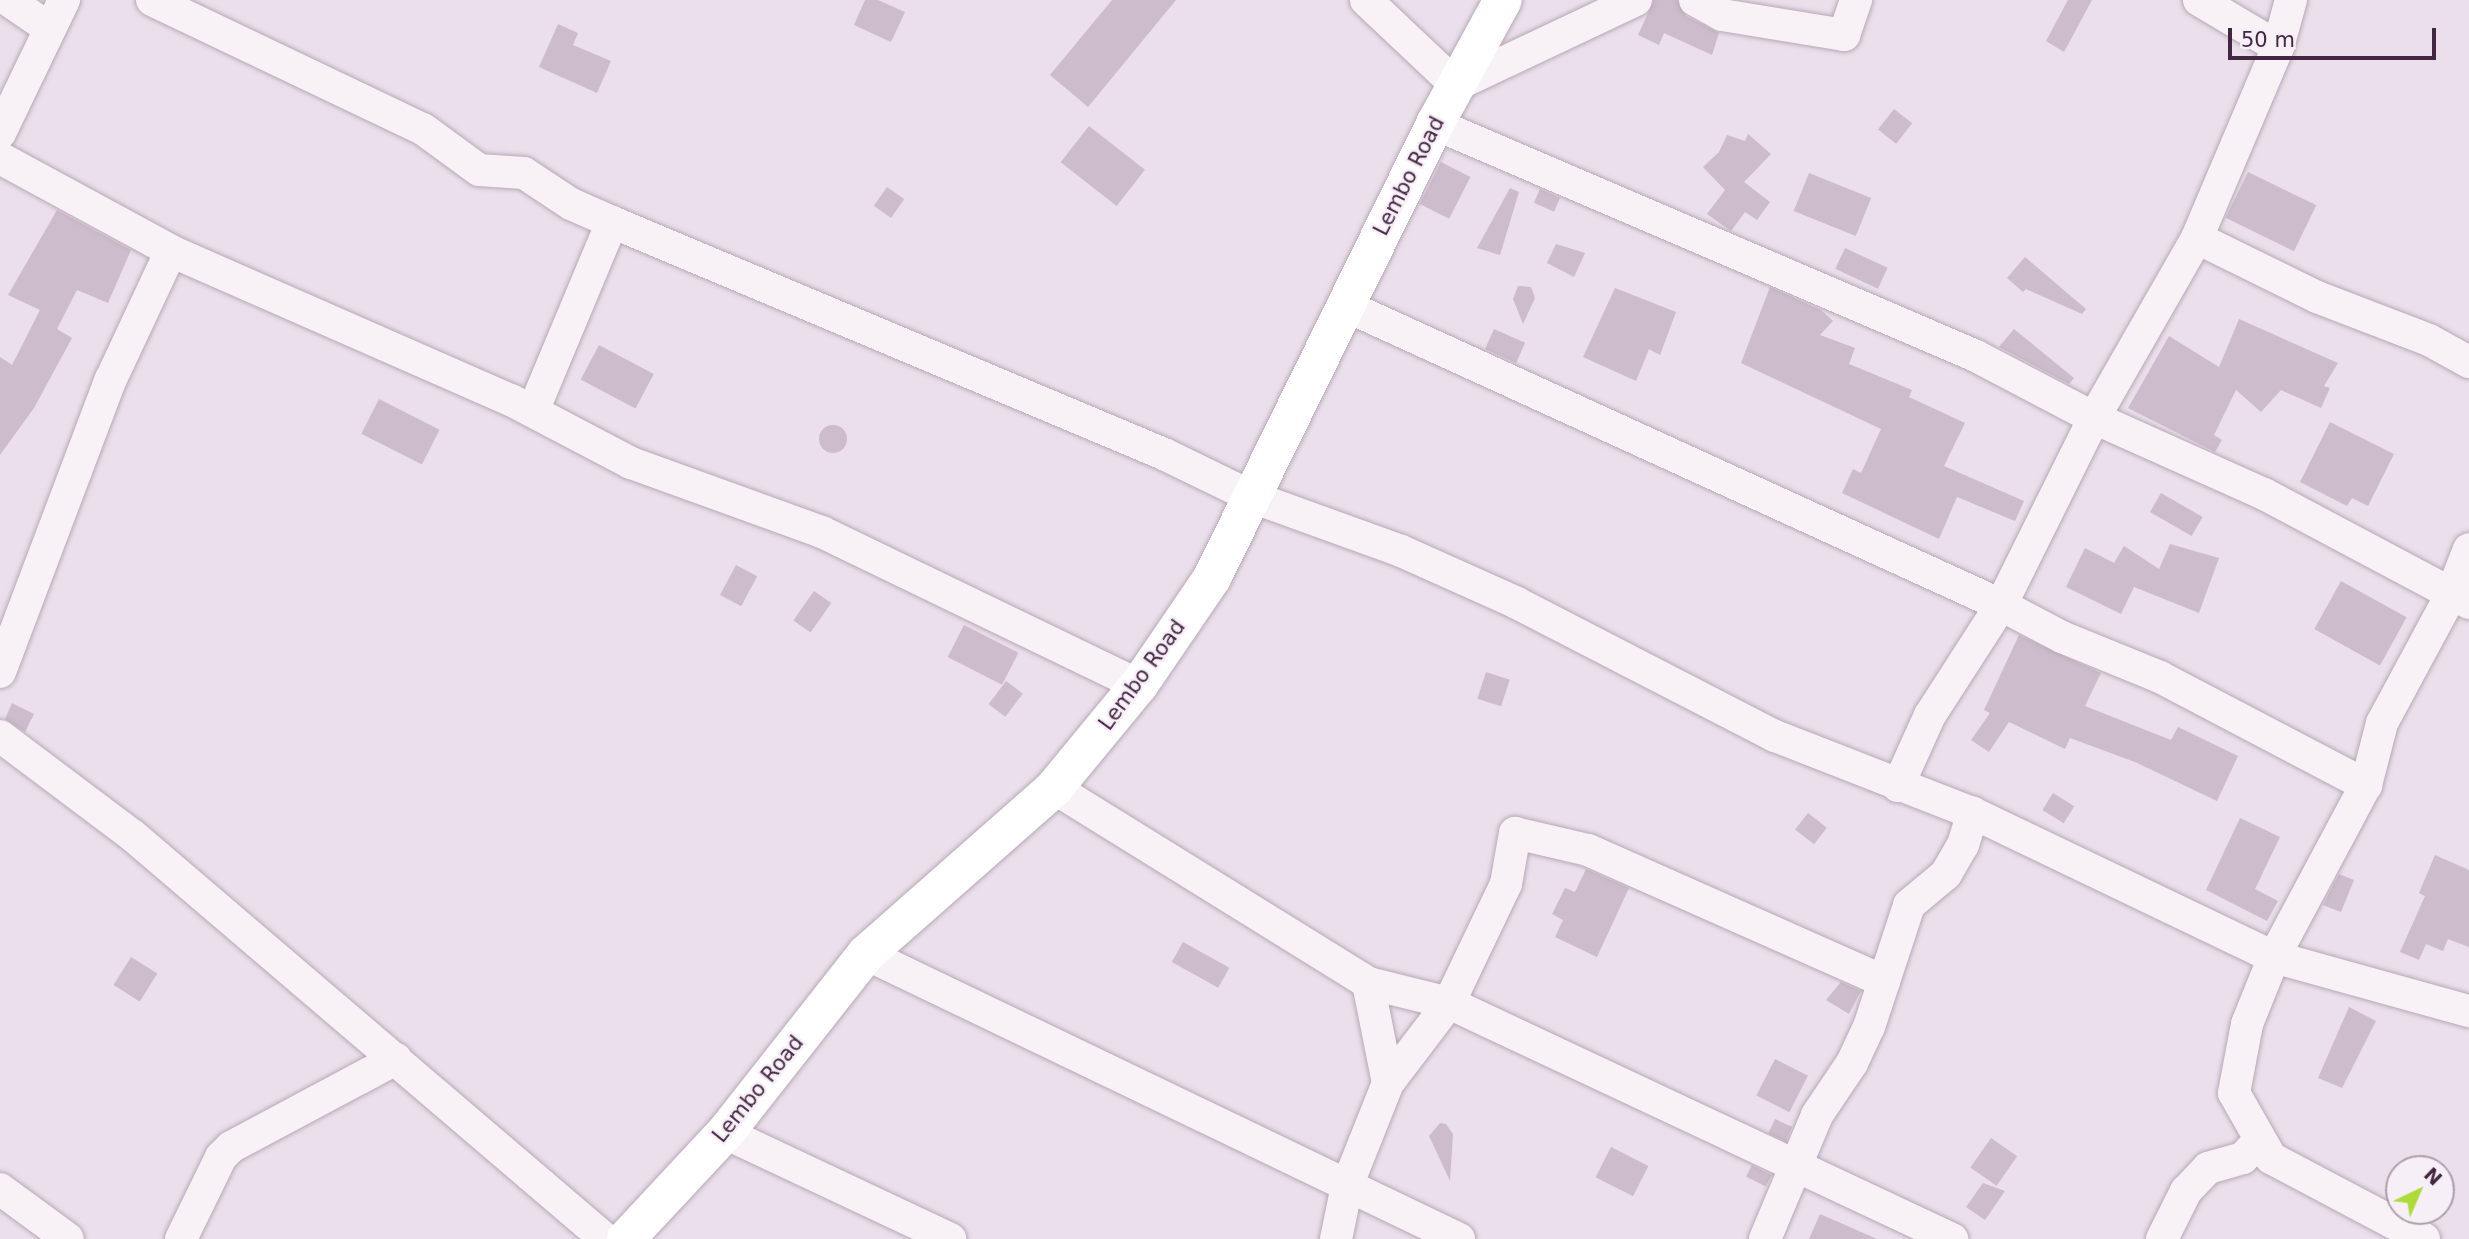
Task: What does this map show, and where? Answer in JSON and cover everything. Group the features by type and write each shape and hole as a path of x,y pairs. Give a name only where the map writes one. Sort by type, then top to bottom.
{"street":[{"path":"8,0 49,27"},
{"path":"0,133 64,0"},
{"path":"152,0 423,129 479,170 524,173 571,204 612,222 1152,449 1252,497 1401,551 1517,603 1776,736 1898,786 1973,813 2274,957 2469,1011"},
{"path":"1366,0 1456,85 1636,0"},
{"name":"Lembo Road","path":"626,1239 725,1133 866,954 1054,788 1139,685 1212,578 1435,124 1503,0"},
{"path":"1695,0 1722,15 1844,35 1856,0"},
{"path":"2199,0 2277,47"},
{"path":"1898,786 1930,715 2001,605 2094,418 2197,238 2277,47 2291,0"},
{"path":"1435,124 1976,356 2094,418 2264,494 2460,599"},
{"path":"0,158 171,251 533,411 631,463 822,532 1139,685"},
{"path":"533,411 612,222"},
{"path":"2197,238 2317,297 2405,330 2469,362"},
{"path":"0,672 111,379 171,251"},
{"path":"1345,305 2001,605 2062,637 2160,677 2366,785"},
{"path":"2424,1239 2271,1158 2259,1142 2234,1093 2248,1024 2274,957 2366,785 2382,723 2460,599 2469,549"},
{"path":"0,736 132,835 605,1239"},
{"path":"1054,788 1368,983 1449,1003 1952,1239"},
{"path":"1765,1239 1817,1115 1852,1063 1869,1027 1909,905 1946,874 1963,845 1973,813"},
{"path":"1336,1239 1347,1186 1388,1083 1449,1003 1506,884 1515,833 1588,850 1884,981"},
{"path":"866,954 1459,1239"},
{"path":"1368,983 1388,1083"},
{"path":"181,1239 220,1157 231,1147 396,1059"},
{"path":"725,1133 950,1239"},
{"path":"2162,1239 2186,1191 2208,1168 2243,1158 2259,1142"},
{"path":"0,1189 68,1239"}],"building":[{"path":"865,0 878,0 905,12 891,42 854,25"},
{"path":"1112,0 1176,0 1088,107 1050,75"},
{"path":"1654,0 1677,0 1686,16 1719,33 1712,55 1664,33 1659,45 1638,35"},
{"path":"2068,0 2092,0 2064,52 2046,41"},
{"path":"558,24 578,33 573,45 611,61 597,93 539,67"},
{"path":"1894,109 1912,123 1896,144 1878,129"},
{"path":"1089,126 1145,170 1117,206 1061,162"},
{"path":"1748,134 1771,154 1744,182 1770,202 1757,220 1745,212 1731,231 1707,214 1725,190 1703,167 1719,152 1727,135 1745,141"},
{"path":"1441,162 1470,177 1449,219 1420,204"},
{"path":"2248,172 2316,205 2294,251 2226,218"},
{"path":"1809,173 1871,198 1856,236 1794,211"},
{"path":"887,187 904,199 891,218 874,206"},
{"path":"1510,188 1519,192 1500,255 1477,248"},
{"path":"1540,189 1560,198 1554,212 1534,203"},
{"path":"57,210 131,250 108,303 77,290 57,329 72,338 34,408 0,455 0,357 12,365 40,310 8,295"},
{"path":"1556,244 1585,253 1574,277 1547,263"},
{"path":"1845,248 1888,268 1878,289 1835,269"},
{"path":"2025,257 2086,309 2082,314 2026,289 2023,292 2007,278"},
{"path":"1518,286 1531,287 1535,298 1523,324 1513,299"},
{"path":"1770,287 1821,310 1833,321 1820,335 1855,348 1849,364 1912,390 1909,397 1965,423 1944,466 2024,501 2015,521 1957,497 1939,539 1842,493 1853,469 1861,473 1881,429 1741,363"},
{"path":"1615,288 1676,312 1660,355 1649,349 1636,381 1583,357"},
{"path":"2239,319 2338,363 2324,386 2330,388 2321,408 2281,390 2261,412 2236,390 2214,435 2222,440 2215,452 2128,408 2169,336 2219,367"},
{"path":"1494,329 1525,343 1516,363 1485,349"},
{"path":"2014,329 2074,378 2069,384 1999,347"},
{"path":"599,345 654,374 635,409 581,379"},
{"path":"379,399 440,430 422,465 361,434"},
{"path":"2330,422 2394,454 2368,506 2352,498 2347,506 2300,482"},
{"path":"833,425 843,429 847,439 843,449 833,453 823,449 819,439 823,429"},
{"path":"2161,493 2203,517 2192,536 2150,512"},
{"path":"2170,544 2219,558 2199,613 2134,587 2121,614 2066,587 2085,548 2114,563 2124,546 2159,569"},
{"path":"736,565 757,576 741,606 720,595"},
{"path":"2341,581 2407,617 2380,665 2314,629"},
{"path":"814,591 831,603 811,633 793,620"},
{"path":"964,625 1018,653 1002,685 948,657"},
{"path":"2019,635 2101,673 2085,706 2171,740 2178,727 2238,756 2217,801 2135,762 2070,738 2065,749 2009,722 1989,752 1971,740 1990,713 1984,710"},
{"path":"1486,672 1510,680 1501,706 1477,699"},
{"path":"1006,681 1023,694 1005,717 989,704"},
{"path":"12,703 34,714 25,732 5,719"},
{"path":"2053,793 2074,806 2064,823 2042,810"},
{"path":"1808,813 1827,828 1814,844 1795,830"},
{"path":"2240,818 2280,837 2255,889 2278,901 2267,921 2206,890"},
{"path":"2435,855 2469,870 2469,947 2448,939 2443,951 2426,944 2419,960 2400,952 2425,896 2419,893"},
{"path":"1586,869 1629,888 1597,957 1555,937 1563,920 1552,914 1565,888 1575,892"},
{"path":"2339,874 2354,880 2341,912 2323,905"},
{"path":"1183,942 1229,968 1218,988 1172,962"},
{"path":"131,957 157,973 140,1001 114,985"},
{"path":"1841,982 1861,991 1849,1014 1826,1000"},
{"path":"2349,1007 2376,1021 2342,1088 2318,1078"},
{"path":"1775,1059 1808,1076 1789,1112 1756,1096"},
{"path":"1775,1119 1792,1127 1785,1142 1768,1134"},
{"path":"1440,1123 1446,1124 1453,1134 1450,1181 1429,1136"},
{"path":"1991,1138 2017,1156 1997,1186 1970,1167"},
{"path":"1611,1147 1648,1166 1633,1196 1596,1177"},
{"path":"1752,1165 1772,1175 1766,1187 1746,1177"},
{"path":"1983,1183 2005,1191 1985,1220 1966,1207"},
{"path":"1820,1214 1877,1239 1809,1239"}]}
